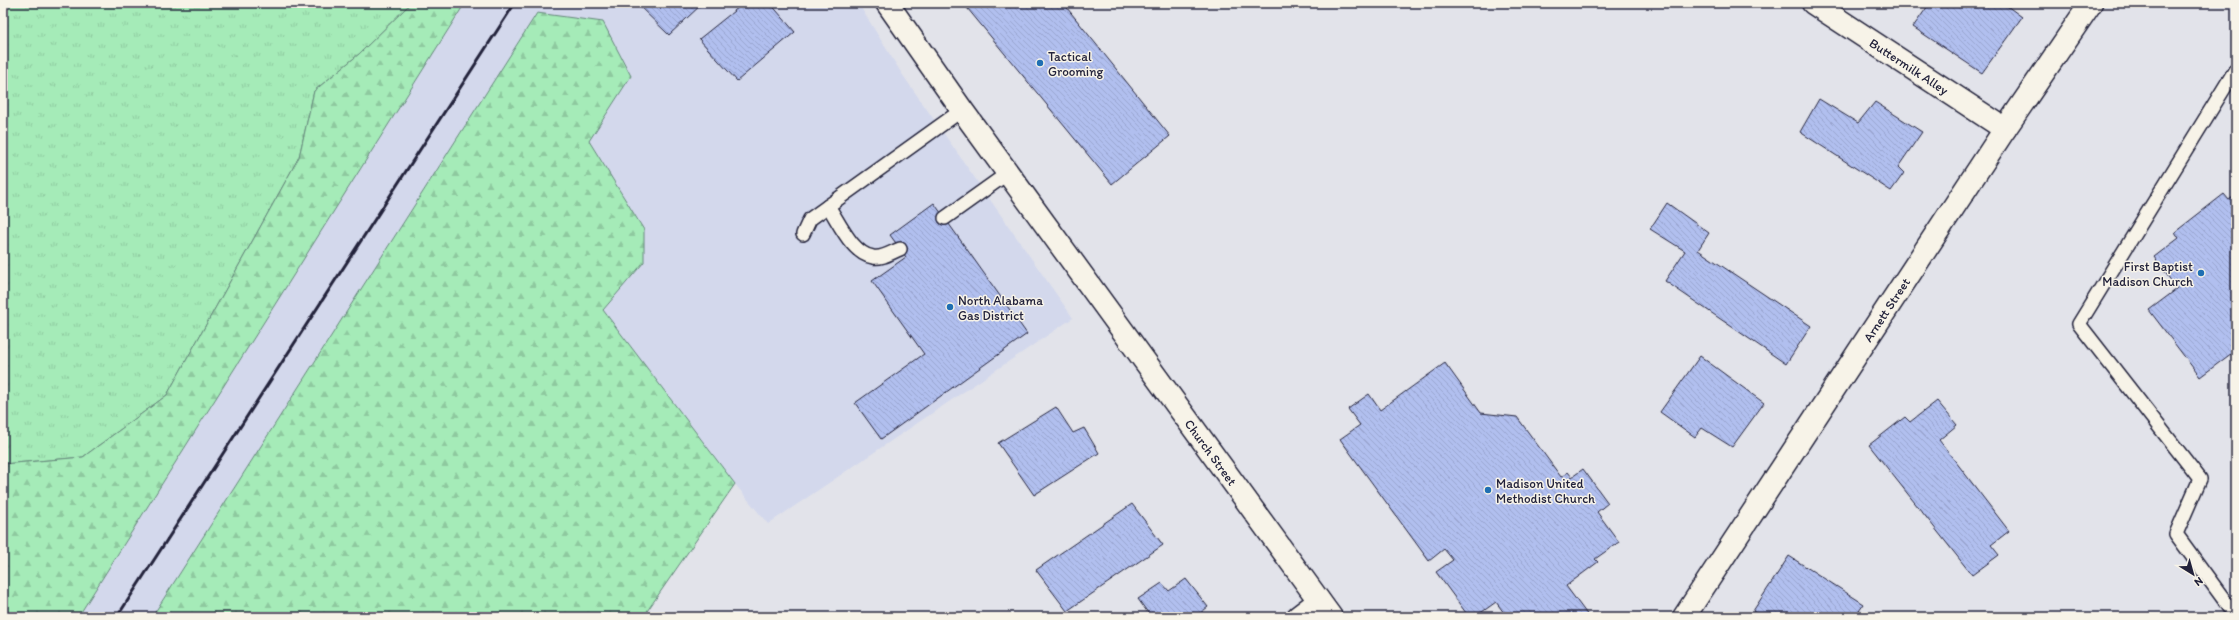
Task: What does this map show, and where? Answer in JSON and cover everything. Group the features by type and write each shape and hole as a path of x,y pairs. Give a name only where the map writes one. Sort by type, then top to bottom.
{"street":[{"name":"Church Street","path":"887,3 962,110 1325,609"},
{"name":"Buttermilk Alley","path":"1813,3 2005,129"},
{"name":"Arnett Street","path":"1684,617 2005,129 2091,3"},
{"path":"1298,617 1325,609"}],"lane":[{"path":"2236,69 2079,324 2200,479 2176,534 2236,616"},
{"path":"803,234 810,219 962,110"},
{"path":"945,218 1008,173"},
{"path":"828,206 860,252 873,257 884,256 900,249"}],"shaded area":[{"path":"465,3 858,3 902,74 1073,318 768,524 735,484 602,310 644,262 644,230 588,141 631,76 537,13 152,617 78,617"}],"green space":[{"path":"3,3 411,3 359,54 314,91 299,157 167,395 83,457 3,464"},
{"path":"411,3 465,3 78,617 3,617 3,464 83,457 167,395 299,157 314,91 359,54"},
{"path":"537,13 603,22 631,76 589,141 644,230 644,262 603,310 735,484 643,617 152,617"}],"building":[{"path":"636,3 703,3 669,35"},
{"path":"744,3 770,3 795,32 737,81 699,39"},
{"path":"963,3 1063,3 1170,136 1112,184"},
{"path":"1930,3 2003,3 2022,17 1982,73 1913,27"},
{"path":"1819,99 1858,123 1875,102 1922,132 1898,167 1904,173 1891,191 1800,132"},
{"name":"First Baptist Madison Church","path":"2224,194 2229,200 2236,195 2236,350 2200,377 2149,310 2177,289 2154,257 2179,238 2175,232"},
{"name":"North Alabama Gas District","path":"934,203 1027,334 881,439 855,403 924,354 872,281 906,257 890,235"},
{"path":"1667,203 1709,233 1698,250 1811,326 1786,364 1665,281 1685,251 1650,229"},
{"path":"1700,356 1764,403 1732,447 1702,428 1695,437 1660,412"},
{"name":"Madison United Methodist Church","path":"1445,363 1481,413 1517,417 1561,477 1568,472 1572,477 1583,469 1608,503 1597,512 1619,542 1595,559 1598,562 1566,586 1589,617 1507,617 1496,602 1475,617 1469,617 1436,572 1453,560 1444,549 1429,561 1340,439 1360,425 1348,409 1369,394 1380,410"},
{"path":"1937,401 1957,425 1939,440 2009,531 1991,545 1999,555 1972,575 1869,445 1905,417 1910,422"},
{"path":"1056,407 1073,433 1084,428 1099,453 1034,495 998,443"},
{"path":"1132,504 1163,545 1067,611 1036,570"},
{"path":"1789,556 1864,604 1859,611 1867,617 1761,617 1753,611"},
{"path":"1186,579 1208,607 1195,617 1151,617 1138,599 1162,583 1169,591"}],"railway":[{"path":"117,617 515,3"}],"place":[{"name":"Tactical Grooming","path":"1040,63"},
{"name":"First Baptist Madison Church","path":"2201,273"},
{"name":"North Alabama Gas District","path":"950,307"},
{"name":"Madison United Methodist Church","path":"1488,490"}]}
